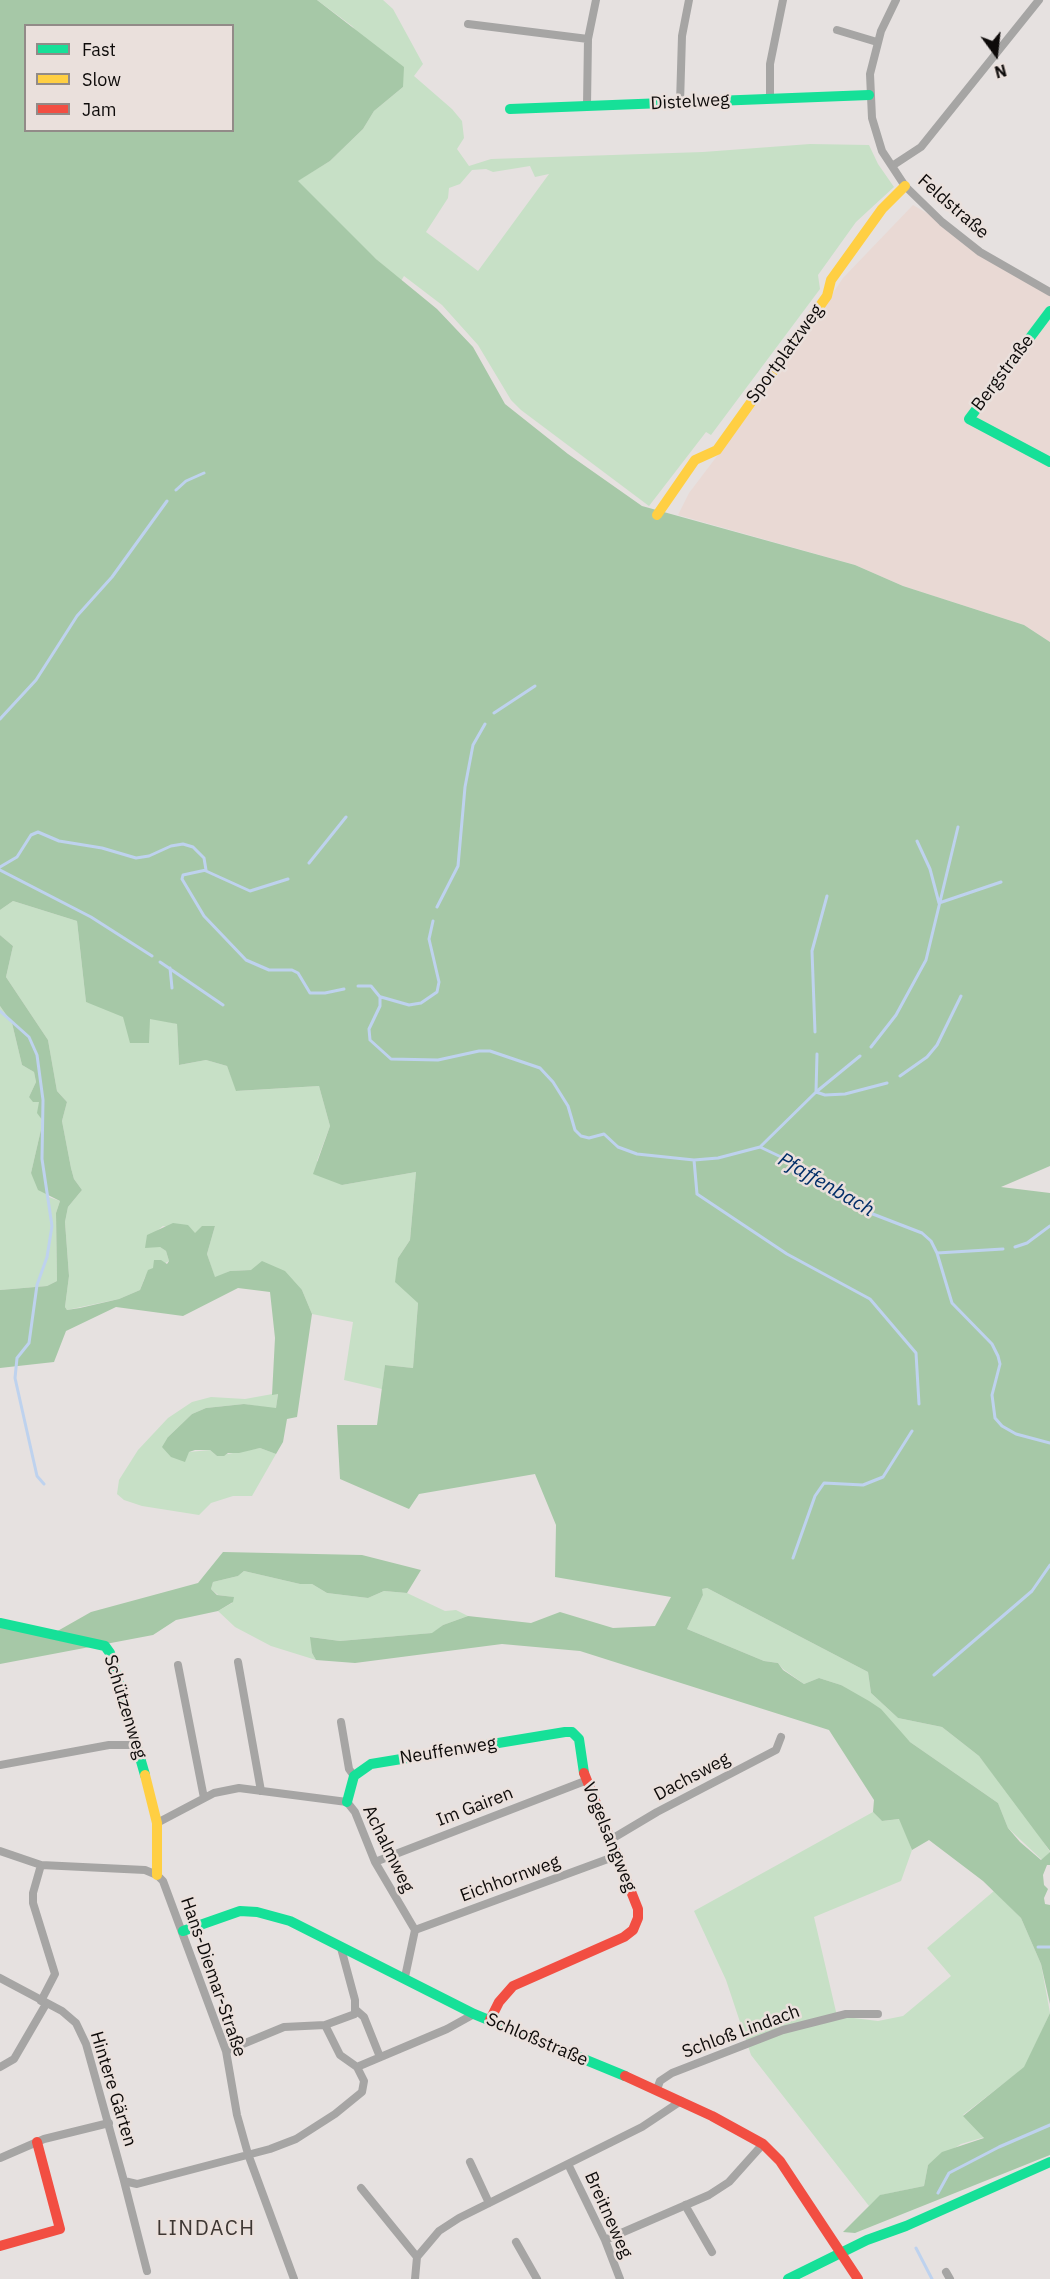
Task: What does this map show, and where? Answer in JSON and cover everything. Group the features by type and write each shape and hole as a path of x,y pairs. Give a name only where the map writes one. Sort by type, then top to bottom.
{"street":[{"path":"587,105 588,39 596,0"},
{"path":"680,104 682,36 689,0"},
{"path":"770,98 770,64 783,0"},
{"name":"Feldstraße","path":"896,0 877,42 872,64 870,95 875,134 891,166 905,186 942,222 980,252 1050,292"},
{"path":"891,166 921,147 1040,0"},
{"path":"468,24 588,39"},
{"path":"837,30 877,42"},
{"name":"Distelweg","path":"510,109 870,95"},
{"name":"Sportplatzweg","path":"657,515 695,460 717,450 827,296 831,280 882,209 905,186"},
{"name":"Bergstraße","path":"1050,311 969,419 1050,462"},
{"name":"Schützenweg","path":"0,1623 105,1646 110,1653 138,1745 157,1823 157,1875"},
{"path":"238,1662 261,1791"},
{"path":"178,1665 204,1798"},
{"path":"341,1722 349,1769 354,1776 347,1802"},
{"name":"Neuffenweg","path":"354,1776 371,1764 572,1732"},
{"name":"Vogelsangweg","path":"490,2020 499,2002 513,1986 633,1930 638,1918 638,1909 585,1781 580,1742 572,1732"},
{"name":"Dachsweg","path":"610,1840 657,1812 776,1750 781,1737"},
{"path":"0,1765 109,1745 138,1745"},
{"name":"Im Gairen","path":"375,1862 585,1781"},
{"name":"Achalmweg","path":"157,1823 204,1798 239,1788 347,1802 355,1812 375,1862 416,1930"},
{"path":"0,1851 40,1865 132,1868 157,1875"},
{"name":"Eichhornweg","path":"416,1930 616,1856"},
{"path":"0,2067 14,2059 55,1974 33,1903 33,1893 40,1865"},
{"name":"Hans-Diemar-Straße","path":"157,1875 163,1881 183,1931 226,2050 237,2115 248,2154 294,2279"},
{"name":"Schloßstraße","path":"183,1931 240,1911 257,1912 290,1921 341,1948 405,1977 474,2014 681,2101 763,2144 780,2161 858,2279"},
{"path":"405,1977 416,1930"},
{"path":"341,1948 356,2010 364,2017 380,2057"},
{"name":"Hintere Gärten","path":"0,1978 70,2017 79,2028 109,2122 147,2271"},
{"path":"226,2050 284,2027 325,2025 355,2014 356,2010"},
{"path":"357,2067 447,2029 474,2014"},
{"name":"Schloß Lindach","path":"657,2089 660,2081 672,2073 783,2030 846,2014 878,2014"},
{"path":"124,2181 137,2184 155,2181 296,2139 336,2114 364,2088 364,2081 357,2067 340,2055 325,2025"},
{"path":"415,2279 417,2257 439,2231 489,2203 642,2127 681,2101"},
{"path":"0,2158 38,2142 109,2122"},
{"path":"0,2246 60,2229 38,2142"},
{"path":"605,2240 685,2205 729,2182 763,2144"},
{"path":"470,2162 489,2203"},
{"path":"788,2279 843,2254 867,2240 915,2223 1050,2162"},
{"name":"Breitneweg","path":"568,2164 605,2240 620,2279"},
{"path":"361,2188 417,2257"},
{"path":"685,2205 712,2252"},
{"path":"516,2242 537,2279"}],"shaded area":[{"path":"913,205 942,222 980,252 1050,292 1050,642 1024,625 903,586 855,565 678,515 689,493 774,381 843,278"}],"green space":[{"path":"0,0 317,0 404,67 403,87 374,111 363,129 330,161 298,181 376,259 437,309 473,347 505,404 568,454 642,506 855,565 903,586 1024,625 1050,642 1050,1166 1001,1187 1050,1193 1050,1851 979,1756 942,1727 898,1718 871,1693 868,1672 707,1588 702,1589 703,1595 687,1629 764,1661 778,1663 783,1670 804,1684 819,1678 841,1685 869,1701 881,1709 910,1742 998,1803 1008,1828 1041,1860 1050,1852 1050,1865 1047,1865 1043,1875 1044,1885 1048,1889 1044,1898 1045,1904 1050,1905 1050,2004 1041,1964 1021,1918 983,1881 929,1840 912,1850 899,1819 882,1821 873,1812 874,1800 829,1730 580,1651 502,1644 355,1663 316,1660 312,1653 310,1637 340,1641 432,1633 443,1625 468,1616 531,1623 560,1612 613,1628 655,1626 671,1597 555,1577 556,1525 535,1474 419,1494 409,1509 340,1479 337,1425 377,1425 385,1365 413,1368 418,1303 395,1282 398,1258 410,1240 416,1172 342,1185 313,1174 330,1126 319,1086 236,1091 227,1066 206,1060 179,1065 177,1024 150,1019 149,1043 130,1043 123,1017 86,1002 77,921 13,901 0,910"},
{"path":"317,0 383,0 393,9 423,64 414,76 452,109 462,121 464,138 457,149 469,166 491,159 703,152 810,144 869,145 878,164 894,187 856,222 818,275 820,289 711,435 706,432 649,506 521,410 511,400 478,345 442,305 404,276 401,281 369,253 297,181 330,161 363,129 374,111 403,87 352,26","holes":["530,166 535,177 549,174 478,271 426,232 448,198 449,188 460,184 472,170 486,169 493,172"]},
{"path":"13,901 77,921 86,1002 177,1024 179,1065 206,1060 227,1066 237,1091 319,1086 330,1126 317,1161 342,1185 416,1172 410,1240 398,1258 418,1303 413,1368 385,1365 382,1389 344,1380 353,1322 312,1314 302,1290 251,1270 230,1271 215,1278 207,1254 215,1226 195,1234 163,1226 153,1234 160,1247 166,1251 169,1261 145,1277 140,1290 119,1299 67,1310 65,1307 69,1276 65,1222 68,1207 82,1190 74,1179 71,1168 62,1121 67,1102 57,1091 48,1040 6,977 13,946 0,935 0,910"},
{"path":"0,935 13,946 6,977 48,1040 57,1091 67,1102 62,1121 74,1179 82,1190 68,1207 65,1222 69,1276 65,1307 67,1310 80,1308 119,1299 140,1290 148,1270 153,1268 154,1260 161,1260 167,1264 169,1261 166,1251 160,1247 145,1248 147,1235 173,1223 188,1225 195,1233 202,1226 215,1226 207,1254 215,1277 230,1271 251,1270 262,1261 285,1271 302,1290 312,1314 297,1417 287,1419 283,1442 276,1454 260,1448 228,1453 224,1456 217,1456 210,1450 195,1450 189,1452 185,1462 171,1457 162,1447 168,1437 192,1414 206,1408 244,1404 276,1408 278,1394 272,1395 275,1338 270,1292 238,1288 183,1316 116,1307 66,1331 54,1362 0,1368 0,1290 47,1286 57,1281 56,1213 60,1201 38,1190 31,1173 43,1121 37,1113 39,1102 33,1102 29,1097 36,1082 34,1072 22,1065 12,1023 0,1006"},
{"path":"0,1006 12,1023 22,1065 34,1072 36,1082 29,1097 39,1102 43,1121 31,1173 49,1197 60,1201 56,1213 57,1281 47,1286 0,1290"},
{"path":"278,1393 276,1409 244,1404 206,1408 192,1414 168,1437 189,1452 210,1450 217,1456 260,1448 276,1454 252,1496 233,1496 211,1503 199,1515 142,1506 124,1500 117,1494 119,1480 138,1450 168,1418 192,1402 211,1397 245,1399"},
{"path":"223,1552 362,1555 421,1570 407,1593 384,1591 368,1598 327,1593 312,1584 300,1584 244,1571 238,1576 213,1582 211,1589 217,1595 234,1597 233,1602 218,1611 176,1620 153,1635 0,1664 0,1623 54,1633 91,1612 198,1583"},
{"path":"244,1571 300,1584 312,1584 327,1593 368,1598 384,1591 407,1593 445,1611 456,1610 468,1616 443,1625 433,1633 340,1641 311,1637 312,1653 316,1660 271,1646 235,1627 218,1611 232,1603 233,1597 218,1595 211,1589 213,1582 238,1576"},
{"path":"707,1588 868,1672 871,1693 898,1718 942,1727 979,1756 1028,1818 1050,1852 1042,1860 1008,1828 998,1803 910,1742 841,1685 819,1678 804,1684 778,1663 764,1661 687,1629 703,1595 701,1589"},
{"path":"873,1812 882,1821 900,1819 912,1850 901,1881 814,1917 837,2016 878,2021 903,2016 951,1976 927,1948 994,1891 1021,1918 1041,1964 1050,2013 1025,2067 963,2115 985,2137 961,2144 928,2165 924,2186 881,2195 869,2206 751,2055 726,1980 694,1911"},
{"path":"1050,2013 1050,2155 855,2233 843,2232 880,2195 924,2186 928,2165 942,2152 984,2138 963,2116 1024,2067"}],"waterway":[{"path":"176,490 186,481 204,473"},
{"path":"0,719 36,680 77,616 112,577 167,501"},
{"path":"494,713 535,686"},
{"path":"437,907 458,866 465,787 473,745 485,724"},
{"path":"309,863 346,817"},
{"path":"871,1047 896,1015 926,960 958,827"},
{"name":"Pfaffenbach","path":"0,867 17,857 31,835 38,832 59,841 102,848 136,858 149,856 171,846 183,844 193,847 204,858 206,870 183,875 182,879 204,916 246,960 269,970 292,970 298,973 310,993 344,989"},
{"path":"917,841 930,869 939,903 1001,882"},
{"path":"0,870 91,917 152,956"},
{"path":"206,871 250,891 288,879"},
{"path":"815,1032 812,951 827,896"},
{"path":"381,997 409,1005 421,1003 437,992 439,982 429,939 433,921"},
{"path":"160,962 223,1005"},
{"path":"170,968 172,988"},
{"name":"Pfaffenbach","path":"358,986 371,986 380,997 380,1006 369,1029 370,1040 391,1059 438,1060 479,1051 490,1051 540,1068 553,1082 568,1106 575,1130 581,1136 589,1138 604,1134 618,1147 637,1154 694,1160 718,1158 760,1147 798,1165 865,1211 922,1233 931,1241 937,1253 952,1303 992,1344 998,1356 1000,1364 992,1395 995,1418 1002,1426 1016,1434 1050,1443"},
{"path":"900,1076 927,1057 937,1045 961,996"},
{"path":"0,1011 29,1037 37,1055 43,1100 42,1159 52,1226 47,1257 37,1285 29,1343 17,1358 15,1378 37,1476 44,1484"},
{"path":"817,1054 816,1092 825,1095 845,1094 887,1083"},
{"path":"760,1147 816,1092 860,1056"},
{"path":"694,1160 697,1194 787,1254 870,1299 916,1353 919,1404"},
{"path":"1015,1247 1027,1243 1050,1226"},
{"path":"937,1253 1003,1249"},
{"path":"793,1558 815,1496 824,1483 863,1485 883,1477 912,1431"},
{"path":"934,1675 1032,1591 1050,1565"},
{"path":"1038,1947 1050,1947"},
{"name":"Pfaffenbach","path":"938,2193 949,2173 999,2147 1050,2125"},
{"name":"Pfaffenbach","path":"916,2248 932,2279"}],"traffic: fast":[{"path":"510,109 869,95"},
{"path":"1050,311 969,419 1050,462"},
{"path":"0,1623 105,1646 110,1653 145,1775"},
{"path":"347,1802 354,1776 371,1764 565,1732 572,1732 579,1739 584,1773"},
{"path":"183,1931 240,1911 257,1912 290,1921 474,2014 625,2076"},
{"path":"788,2279 867,2240 906,2226 1050,2162"}],"traffic: slow":[{"path":"657,515 695,460 717,450 827,296 831,280 882,209 905,186"},
{"path":"145,1775 157,1823 157,1875"}],"traffic: jam":[{"path":"490,2020 499,2002 513,1986 624,1937 633,1930 638,1918 638,1909 584,1773"},
{"path":"625,2076 712,2116 763,2144 780,2161 858,2279"},
{"path":"0,2246 60,2229 37,2142"}],"district":[{"name":"LINDACH","path":"206,2229"}]}
